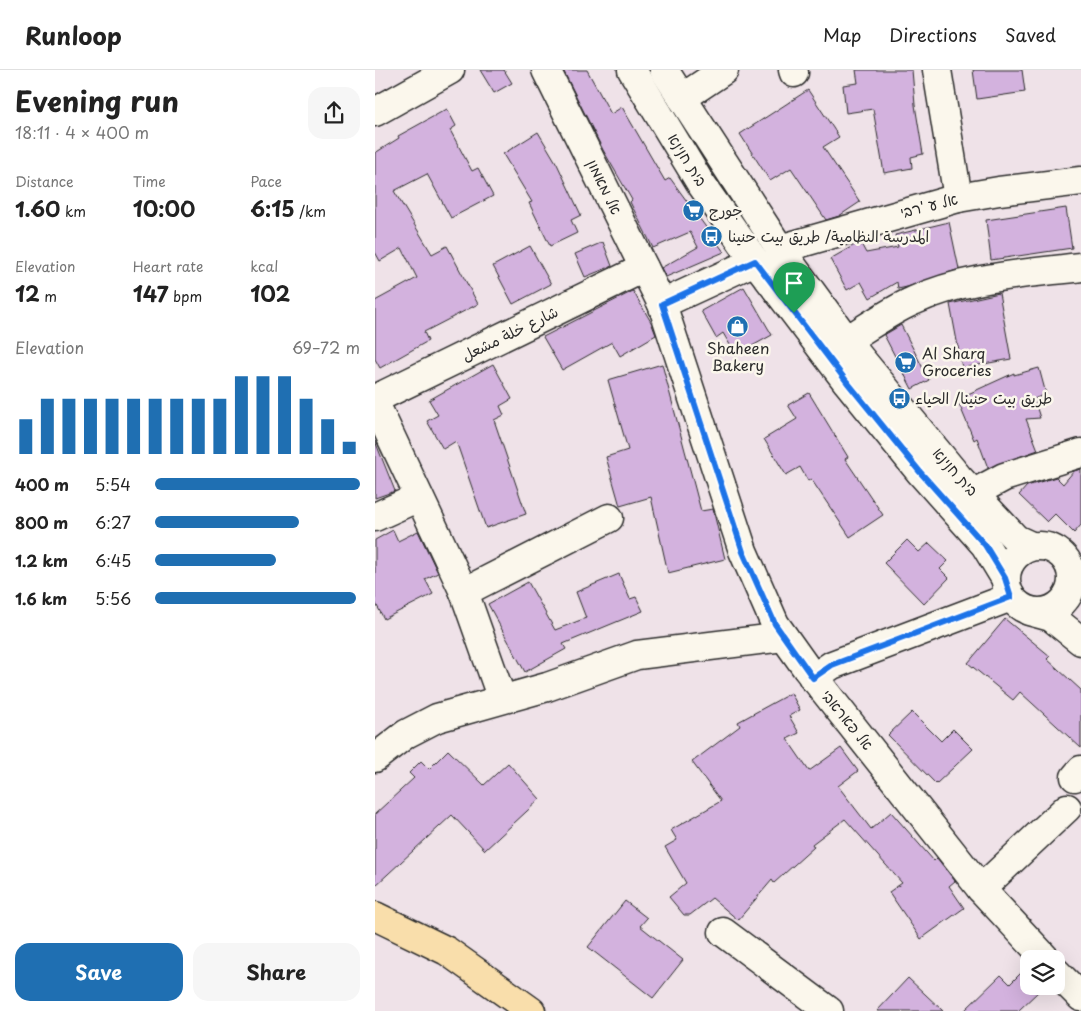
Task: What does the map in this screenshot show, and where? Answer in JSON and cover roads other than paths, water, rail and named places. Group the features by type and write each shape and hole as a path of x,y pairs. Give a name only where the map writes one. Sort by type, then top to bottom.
{"main road":[{"path":"375,916 435,944 490,980 531,1011"},
{"path":"375,938 415,948 490,980"}],"street":[{"path":"375,112 450,70"},
{"name":"אל מאמון","path":"546,70 662,304"},
{"name":"בית חנינא","path":"632,70 701,184 755,261 847,382 920,472 985,545 1015,595"},
{"name":"בית חנינא","path":"664,70 780,249 847,340 905,414 974,493 1016,539 1031,546"},
{"path":"682,98 724,70"},
{"path":"937,70 958,198"},
{"name":"אל ע 'רבי","path":"780,249 958,198 1081,181"},
{"path":"662,304 755,261"},
{"path":"847,340 912,301 949,287 990,278 1081,267"},
{"name":"شارع خلة مشعل","path":"375,399 644,268"},
{"name":"אל פאראבי","path":"662,304 743,552 775,624 813,678 981,889 1038,950"},
{"path":"375,403 464,592 503,699"},
{"path":"974,493 1004,477 1081,453"},
{"path":"375,517 419,497"},
{"path":"464,592 609,518"},
{"path":"1042,545 1053,548 1063,555 1076,575 1069,593 1062,603 1052,610 1041,612 1015,595 1007,567 1014,557 1031,546 1042,545"},
{"path":"1015,595 1051,617 1081,641"},
{"path":"813,678 832,665 1015,595"},
{"path":"375,758 406,734 437,718 572,679 637,655 784,637"},
{"path":"981,889 1067,808"},
{"path":"723,932 829,1011"},
{"path":"1072,1011 1073,984"}],"place":[{"name":"جورج","path":"693,211"},
{"name":"المدرسة النظامية/ طريق بيت حنينا","path":"712,237"},
{"name":"Shaheen Bakery","path":"738,326"},
{"name":"Al Sharq Groceries","path":"906,363"},
{"name":"طريق بيت حنينا/ الحياء","path":"899,399"}]}
